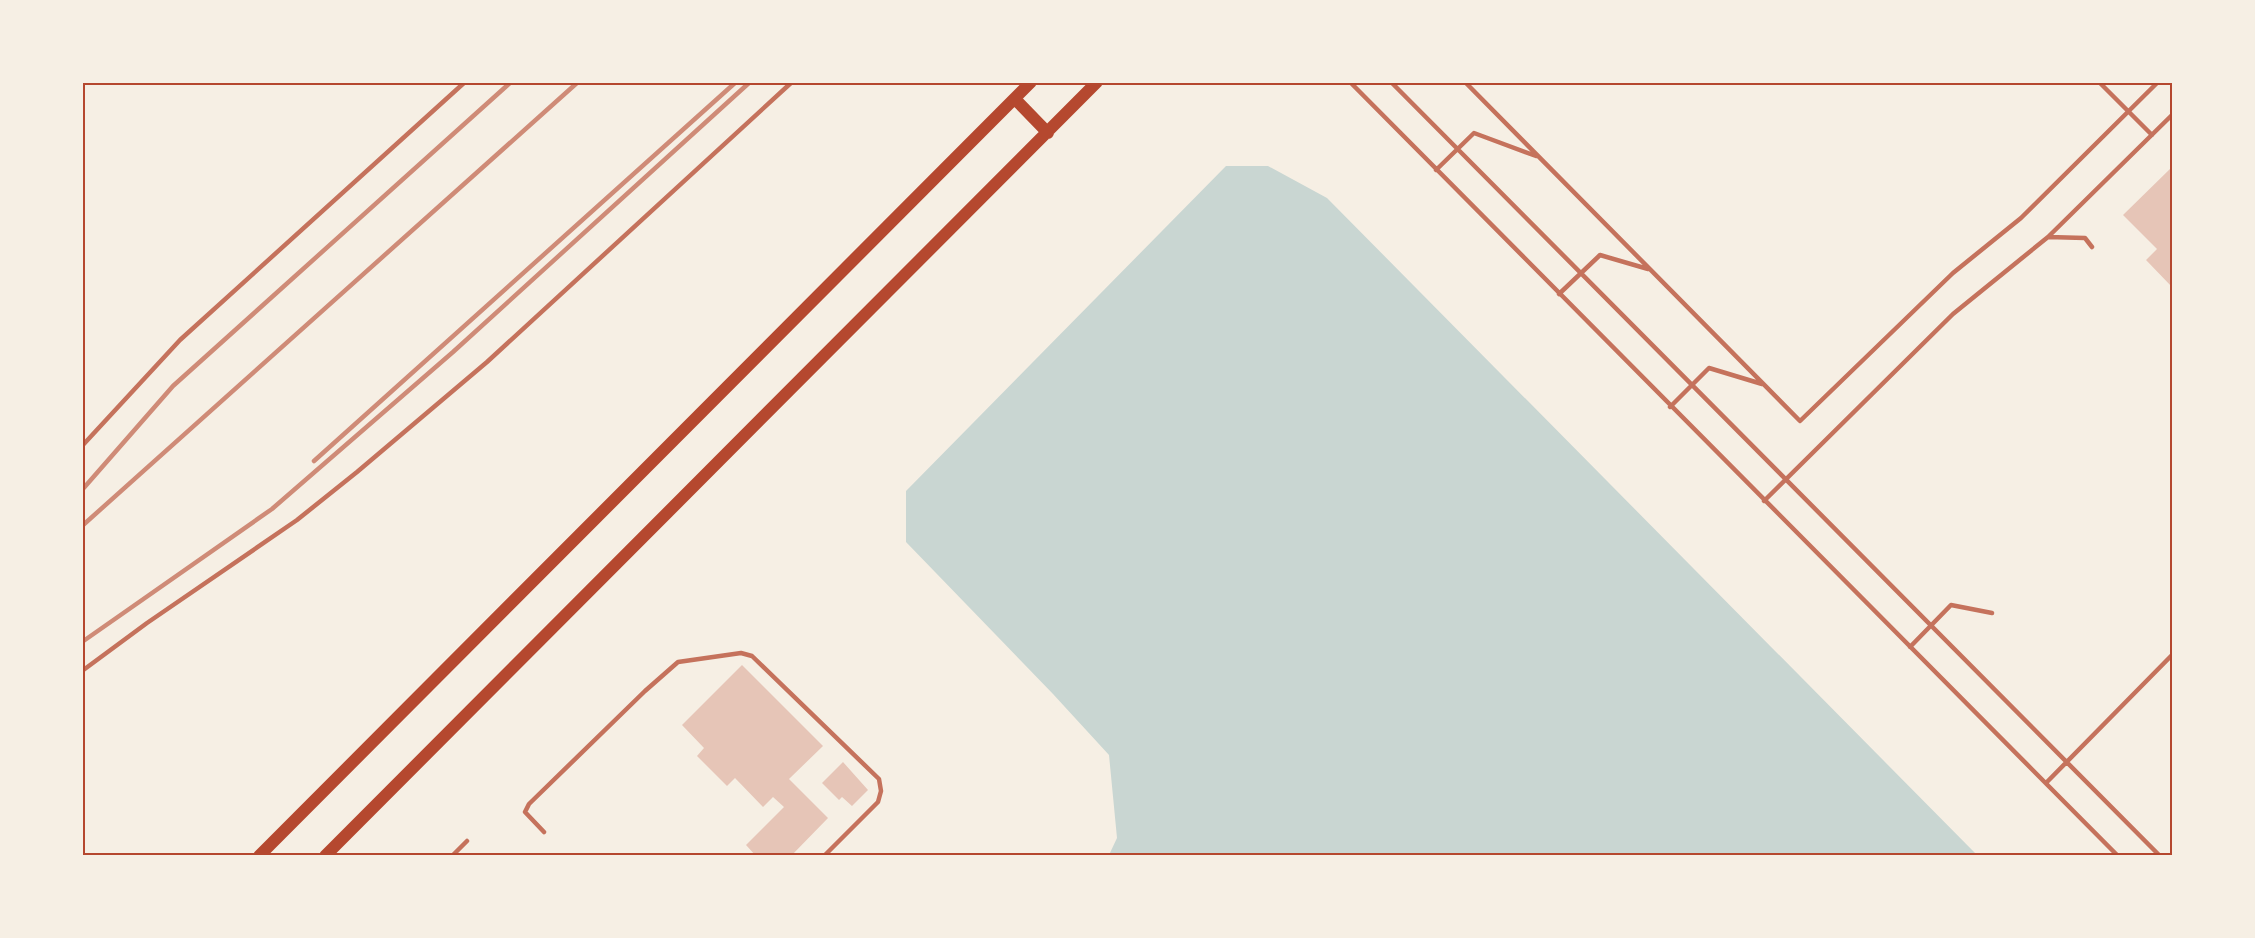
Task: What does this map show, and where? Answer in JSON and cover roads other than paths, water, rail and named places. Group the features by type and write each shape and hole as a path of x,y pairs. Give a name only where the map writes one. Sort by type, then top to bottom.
{"main road":[{"path":"259,855 1031,82"},
{"path":"325,855 1097,82"},
{"path":"1016,99 1048,133"}],"lane":[{"path":"82,446 180,340 465,82"},
{"path":"82,670 297,520 357,472 486,362 792,82"},
{"path":"1350,82 2118,855"},
{"path":"1390,82 2160,855"},
{"path":"1466,82 1800,421 1953,273 2021,218 2158,82"},
{"path":"2099,82 2152,135"},
{"path":"1764,501 1953,314 2048,237 2172,115"},
{"path":"1436,170 1474,133 1539,157"},
{"path":"2048,237 2085,238 2092,247"},
{"path":"1559,294 1600,255 1651,270"},
{"path":"1671,407 1710,368 1765,385"},
{"path":"1910,647 1951,605 1992,613"},
{"path":"544,832 525,812 529,804 645,691 678,662 741,653 752,656 879,779 881,791 878,801 824,855"},
{"path":"2046,783 2172,655"},
{"path":"452,855 467,841"}],"railway":[{"path":"82,490 173,386 511,82"},
{"path":"82,526 578,82"},
{"path":"314,461 736,82"},
{"path":"82,642 272,509 453,352 750,82"}]}
